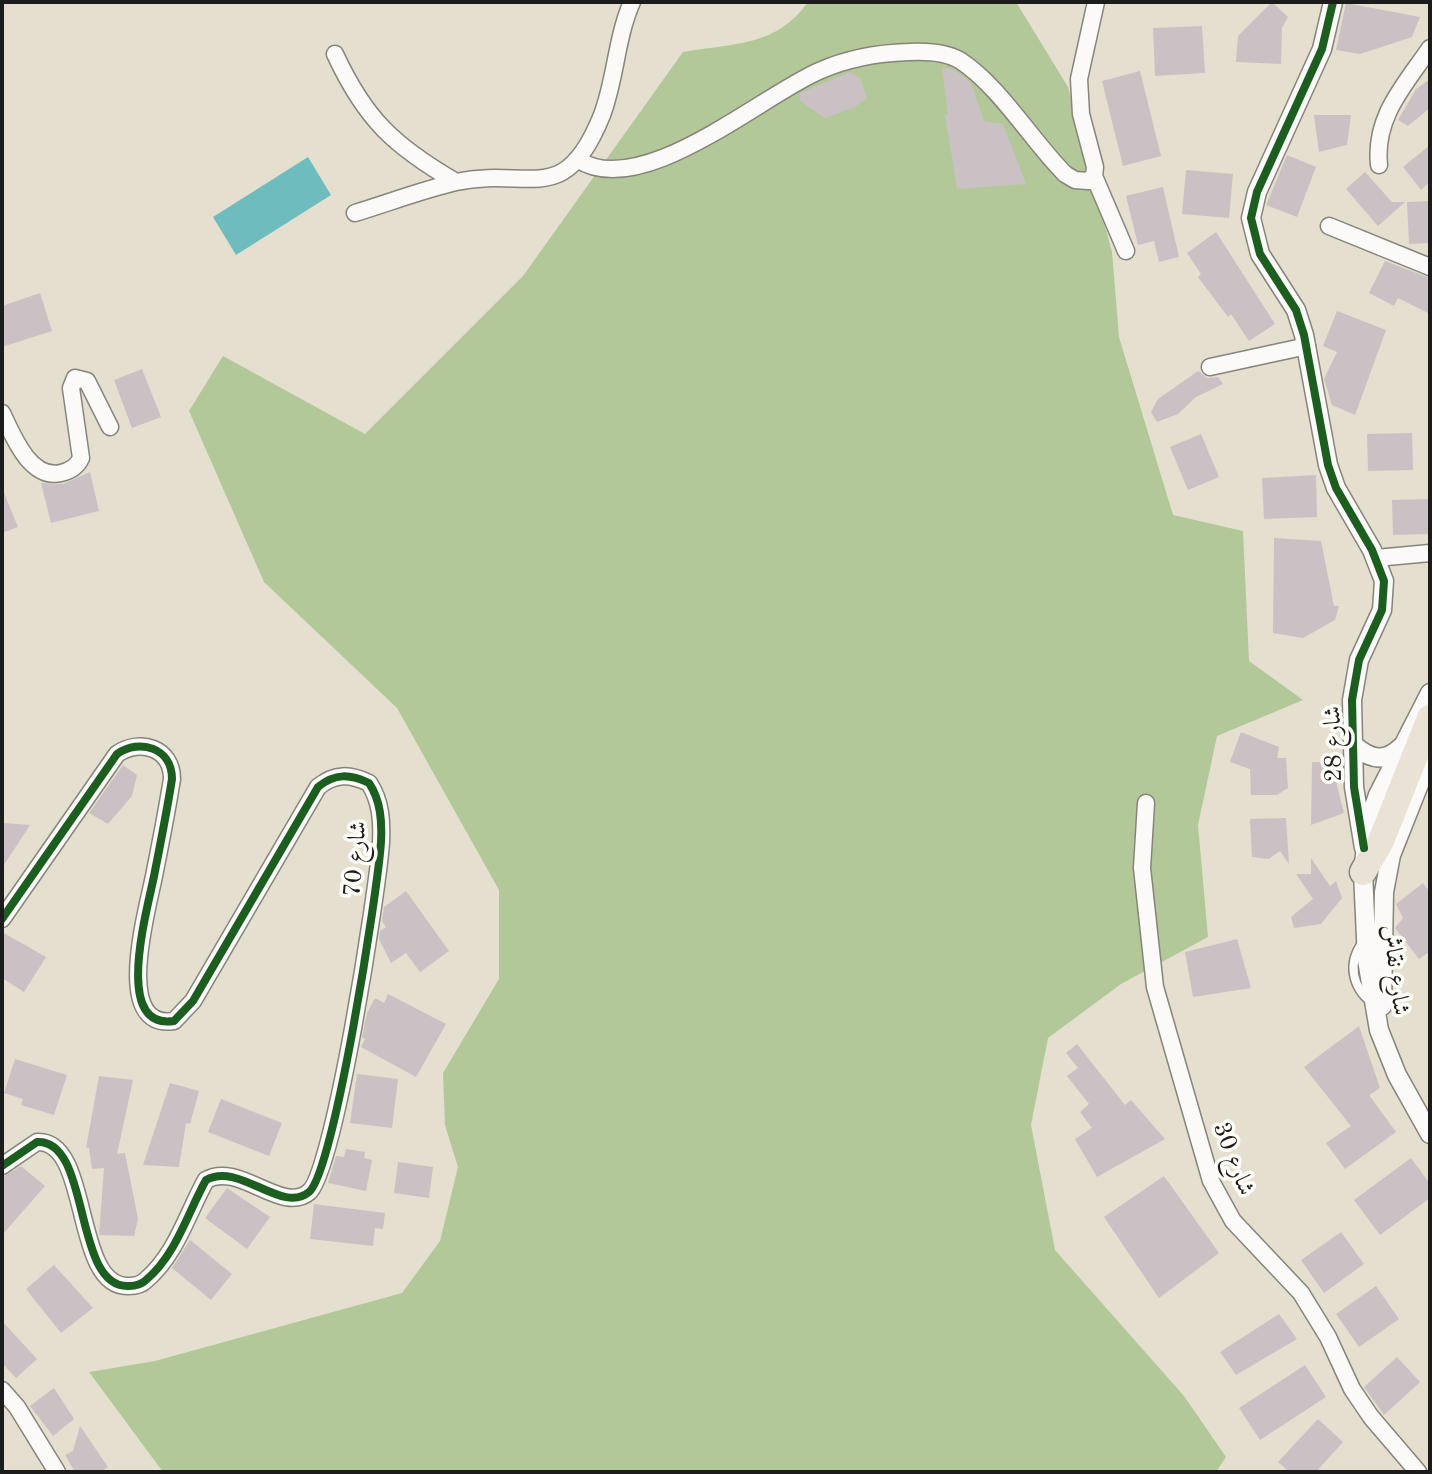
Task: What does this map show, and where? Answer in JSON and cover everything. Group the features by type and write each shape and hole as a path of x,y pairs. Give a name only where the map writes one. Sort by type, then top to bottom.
{"highway":[{"path":"1364,860 1381,841 1430,718"}],"street":[{"path":"355,213 456,182 487,178 552,178 577,159 587,147 612,87 625,18 632,2"},
{"path":"1096,2 1079,79 1081,114 1095,162 1094,176 1126,251"},
{"name":"شارع 28","path":"1333,2 1322,49 1257,192 1251,218 1260,254 1296,310 1307,346 1328,465 1340,496 1374,554 1385,593 1382,610 1355,678 1355,797 1364,860"},
{"path":"1379,165 1377,137 1382,122 1430,48"},
{"path":"577,159 590,169 609,170 649,162 737,121 817,71 875,55 923,51 960,60 1065,174 1082,182 1094,176"},
{"path":"335,54 357,100 381,130 456,182"},
{"path":"1329,226 1430,267"},
{"path":"1210,367 1307,346"},
{"path":"2,413 28,459 38,469 53,474 70,470 81,458 71,388 75,378 87,381 110,427"},
{"path":"1374,554 1430,553"},
{"path":"1364,860 1378,795 1430,693"},
{"name":"شارع 70","path":"2,919 117,754 133,745 155,749 170,765 172,779 140,939 138,986 150,1015 160,1021 174,1021 193,1001 318,787 337,775 348,776 369,783 380,806 381,840 369,932 336,1119 324,1166 312,1191 297,1198 288,1197 234,1177 212,1176 206,1180 171,1249 147,1280 124,1286 116,1284 104,1274 60,1152 49,1144 37,1142 2,1166"},
{"path":"1355,746 1368,756 1383,758 1402,746"},
{"path":"1374,1010 1383,1001 1384,892 1391,855 1430,757"},
{"name":"شارع 30","path":"1146,803 1142,868 1155,987 1211,1181 1233,1221 1301,1293 1328,1337 1352,1389 1371,1417 1418,1472"},
{"name":"شارع نقاش","path":"1364,860 1366,938 1374,1010 1397,1075 1430,1134"},
{"path":"2,1390 17,1407 57,1472"}],"green space":[{"path":"808,2 1016,2 1068,87 1112,252 1119,337 1173,515 1243,531 1249,661 1303,700 1217,736 1198,825 1208,937 1121,984 1048,1038 1031,1125 1055,1250 1184,1396 1226,1457 1216,1472 163,1472 89,1372 155,1361 402,1293 440,1241 458,1167 445,1125 443,1073 499,979 499,890 397,708 264,582 189,411 223,356 365,434 523,276 683,52 737,44 768,35 796,17"}],"water":[{"path":"308,157 331,195 236,255 213,217"}],"building":[{"path":"1272,2 1288,17 1282,28 1281,64 1236,62 1238,36"},
{"path":"1346,3 1420,17 1412,37 1360,54 1336,50"},
{"path":"1202,26 1205,73 1155,76 1153,28"},
{"path":"942,67 955,70 971,83 984,121 1003,124 1026,184 957,189 945,115 948,115"},
{"path":"1140,71 1161,156 1123,166 1102,81"},
{"path":"850,72 860,78 867,98 853,108 825,118 800,101 800,93"},
{"path":"1430,79 1430,108 1408,126 1398,120 1416,89"},
{"path":"1314,115 1351,115 1347,145 1319,152"},
{"path":"1430,145 1430,182 1421,190 1403,167"},
{"path":"1287,155 1316,167 1297,217 1266,205"},
{"path":"1186,170 1233,174 1229,218 1182,214"},
{"path":"1365,172 1392,202 1405,202 1378,226 1346,189"},
{"path":"1163,187 1179,257 1159,262 1154,241 1138,245 1126,196"},
{"path":"1430,201 1430,243 1409,244 1407,202"},
{"path":"1216,232 1275,324 1249,341 1231,314 1228,317 1198,277 1201,274 1187,253"},
{"path":"1385,261 1430,278 1430,314 1398,298 1394,306 1369,293"},
{"path":"40,293 52,331 2,347 2,306"},
{"path":"1337,311 1386,330 1355,415 1332,405 1324,379 1337,352 1323,346"},
{"path":"142,369 161,417 132,428 114,380"},
{"path":"1198,371 1207,378 1218,377 1223,384 1196,397 1178,414 1157,422 1151,412 1158,399"},
{"path":"1412,433 1413,470 1368,471 1367,434"},
{"path":"1201,434 1219,477 1188,490 1170,447"},
{"path":"90,472 99,511 51,523 41,483 63,484"},
{"path":"1316,475 1317,517 1264,519 1262,478"},
{"path":"2,488 18,527 2,533"},
{"path":"1430,499 1430,534 1393,535 1392,500"},
{"path":"1274,538 1321,541 1334,606 1339,606 1335,620 1303,638 1273,633"},
{"path":"1241,732 1279,747 1277,758 1286,758 1288,788 1277,795 1251,795 1250,769 1230,762"},
{"path":"1312,762 1331,762 1344,813 1311,825"},
{"path":"123,765 137,775 132,796 108,824 89,813"},
{"path":"1286,818 1289,864 1280,851 1269,859 1252,857 1250,819"},
{"path":"2,823 30,825 2,868"},
{"path":"1311,858 1330,886 1336,881 1342,898 1321,924 1294,928 1291,917 1313,899 1296,874 1311,874"},
{"path":"1423,883 1430,892 1430,951 1419,959 1395,928 1403,918 1396,904"},
{"path":"406,891 449,951 420,972 406,953 391,963 379,939 380,931 386,927 382,921 384,907"},
{"path":"2,932 46,957 24,992 2,978"},
{"path":"1237,939 1251,988 1193,997 1185,952"},
{"path":"388,994 446,1024 416,1077 361,1047 365,1039 362,1037 367,1013 375,998 384,1003"},
{"path":"1359,1026 1380,1088 1369,1095 1396,1132 1345,1169 1326,1143 1351,1126 1304,1067"},
{"path":"1077,1044 1125,1105 1131,1100 1165,1139 1097,1177 1075,1139 1092,1128 1080,1112 1089,1104 1067,1076 1078,1068 1066,1053"},
{"path":"15,1059 67,1075 54,1115 21,1105 23,1099 4,1093"},
{"path":"357,1074 398,1079 392,1128 350,1123"},
{"path":"99,1076 133,1080 117,1154 125,1153 138,1219 134,1236 99,1235 104,1168 92,1169 89,1148 86,1148"},
{"path":"170,1083 199,1091 190,1124 186,1123 179,1167 143,1165"},
{"path":"221,1099 282,1123 269,1156 208,1132"},
{"path":"346,1149 365,1152 364,1158 372,1160 366,1191 328,1183 336,1156 344,1157"},
{"path":"1411,1158 1430,1184 1430,1198 1380,1235 1354,1200"},
{"path":"398,1162 433,1167 429,1198 394,1193"},
{"path":"21,1166 45,1186 2,1235 2,1177"},
{"path":"1164,1176 1219,1253 1159,1298 1104,1217"},
{"path":"227,1188 270,1217 247,1249 205,1218"},
{"path":"314,1204 385,1213 383,1229 375,1228 373,1246 310,1239"},
{"path":"1341,1232 1364,1264 1324,1293 1301,1260"},
{"path":"190,1240 232,1274 211,1300 172,1268"},
{"path":"54,1265 93,1308 61,1333 26,1289"},
{"path":"1376,1286 1399,1319 1359,1347 1336,1314"},
{"path":"1279,1314 1297,1339 1236,1375 1220,1352"},
{"path":"2,1321 37,1359 16,1378 2,1363"},
{"path":"1397,1357 1420,1382 1384,1415 1364,1387"},
{"path":"1305,1365 1326,1397 1260,1440 1239,1408"},
{"path":"54,1388 74,1419 53,1436 30,1406"},
{"path":"1318,1419 1343,1442 1316,1472 1289,1472 1278,1462"},
{"path":"80,1426 108,1467 101,1472 75,1472 65,1455 73,1451"}],"cycle path":[{"path":"1333,2 1322,49 1257,192 1251,218 1260,254 1296,310 1304,335 1328,465 1336,488 1372,550 1384,581 1382,610 1359,660 1352,700 1354,787 1364,848"},
{"path":"2,919 117,754 135,747 161,753 171,768 172,779 142,934 139,986 143,1006 155,1019 174,1021 193,1001 318,787 337,777 355,778 369,783 376,797 381,819 381,842 353,1027 330,1135 319,1173 309,1192 298,1197 286,1197 232,1177 219,1176 206,1180 166,1258 144,1281 129,1286 111,1281 98,1264 67,1164 54,1147 37,1142 2,1166"}]}
